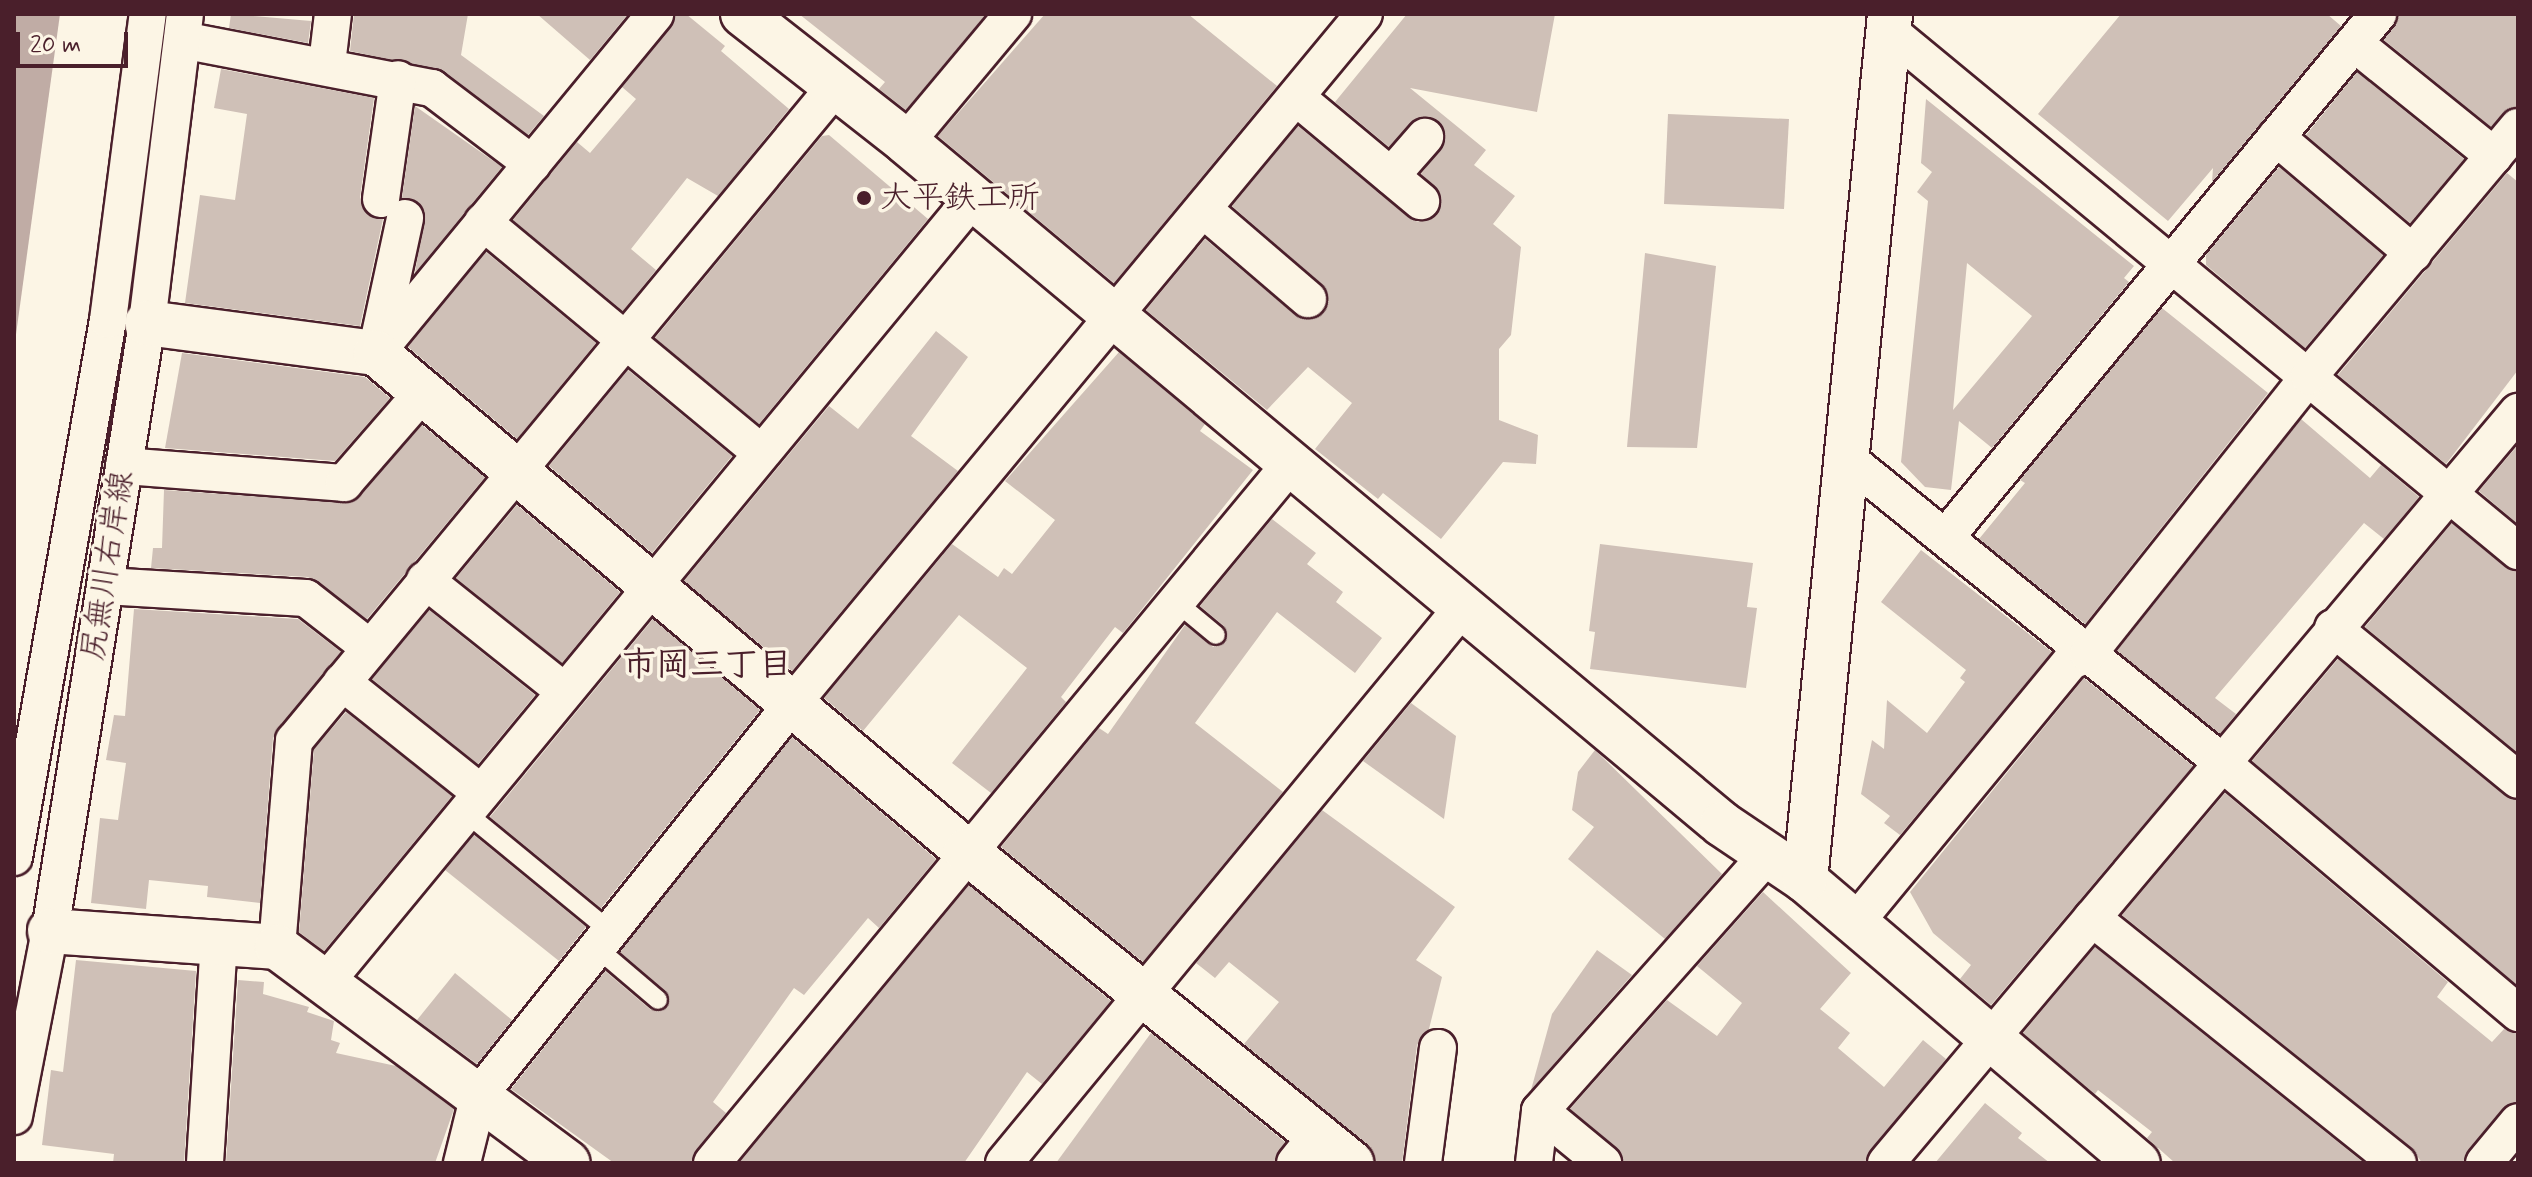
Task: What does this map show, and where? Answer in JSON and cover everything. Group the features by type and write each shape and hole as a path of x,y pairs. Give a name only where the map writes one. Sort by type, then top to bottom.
{"street":[{"path":"14,857 108,320 148,14"},
{"path":"327,64 333,14"},
{"path":"376,353 655,14"},
{"path":"743,14 906,142 1461,609 1722,824 1805,880 2138,1163"},
{"path":"906,142 1013,14"},
{"path":"462,1163 479,1095 792,704 1116,318 1364,14"},
{"path":"1945,538 2168,264 2378,14"},
{"path":"1889,22 2168,264 2309,376 2518,551"},
{"path":"1805,880 1889,22"},
{"path":"183,27 432,88 532,164"},
{"name":"尻無川右岸線","path":"14,1116 50,931 147,323 183,27"},
{"path":"2354,43 2494,156"},
{"path":"376,353 393,208 398,79"},
{"path":"277,947 294,741 625,337 835,87"},
{"path":"1296,97 1421,201"},
{"path":"1855,923 2071,661 2088,654 2309,376 2518,127"},
{"path":"1391,176 1425,137"},
{"path":"2276,137 2413,253"},
{"path":"325,983 760,452 972,199"},
{"path":"1204,210 1308,299"},
{"path":"483,222 760,452"},
{"path":"147,323 376,353 1140,994 1306,1149 1351,1163"},
{"path":"124,466 344,483 423,392"},
{"path":"1886,1163 1992,1040 2333,628 2518,412"},
{"path":"1845,457 2221,762 2518,1013"},
{"path":"712,1163 966,851 1291,463"},
{"path":"425,580 564,691"},
{"path":"105,586 306,598 370,648"},
{"path":"1004,1163 1140,994 1461,609"},
{"path":"2333,628 2518,780"},
{"path":"342,682 473,802"},
{"path":"1534,1163 1540,1111 1767,855"},
{"path":"2092,918 2398,1163"},
{"path":"50,931 277,947 568,1163"},
{"path":"205,1163 219,941"},
{"path":"1423,1163 1438,1048"},
{"path":"1540,1111 1603,1163"},
{"path":"2484,1163 2518,1122"}],"lane":[{"path":"1175,601 1216,635"},
{"path":"473,802 658,1000"}],"shaded area":[{"path":"14,14 60,14 14,349"}],"building":[{"path":"231,14 311,21 308,43 229,28"},
{"path":"354,14 468,14 461,55 544,116 528,135 444,71 350,51"},
{"path":"537,14 628,14 590,60"},
{"path":"675,14 686,14 725,46 721,51 789,109 718,196 687,178 631,249 656,270 623,311 513,220 577,142 590,153 636,99 622,87 671,27"},
{"path":"799,14 986,14 906,110 879,89 885,82"},
{"path":"1045,14 1188,14 1277,86 1114,283 938,136"},
{"path":"1407,14 1555,14 1537,112 1410,88 1486,150 1474,165 1515,196 1493,224 1521,247 1511,335 1499,349 1499,420 1538,435 1536,464 1503,462 1441,539 1383,493 1378,499 1315,449 1352,403 1308,367 1267,410 1146,310 1205,239 1295,315 1314,319 1324,312 1329,302 1322,284 1232,206 1298,126 1408,217 1418,222 1437,215 1440,193 1421,174 1445,142 1439,122 1418,117 1389,147 1335,102"},
{"path":"2121,14 2327,14 2341,26 2212,182 2213,168 2168,221 2038,114"},
{"path":"2398,14 2518,14 2518,105 2491,127 2384,40"},
{"path":"221,69 374,98 360,197 368,215 383,219 360,326 185,303 200,195 235,200 247,114 214,108"},
{"path":"2357,72 2464,159 2410,223 2306,135"},
{"path":"1926,99 2134,266 2124,278 2129,282 1992,448 1959,421 1951,490 1925,487 1901,462 1928,201 1917,192 1932,172 1921,163","holes":["1967,263 2032,316 1953,410"]},
{"path":"415,106 502,167 415,273 425,212 418,202 402,198"},
{"path":"1668,114 1789,119 1784,209 1664,204"},
{"path":"829,135 928,219 759,424 655,338 822,136"},
{"path":"2279,167 2383,255 2305,348 2206,265 2206,255"},
{"path":"2507,173 2518,182 2518,370 2446,464 2338,375"},
{"path":"486,252 596,343 517,439 408,347"},
{"path":"1645,253 1716,266 1697,448 1627,447"},
{"path":"2162,308 2268,393 2085,624 1979,539 2025,483 2020,480"},
{"path":"936,331 968,357 911,436 958,471 792,671 684,581 829,406 858,429"},
{"path":"1119,352 1205,424 1200,431 1253,470 1123,633 1115,627 1061,697 1066,702 991,793 952,763 1027,668 959,615 863,731 824,698 952,544 998,577 1004,568 1012,574 1055,520 1005,481"},
{"path":"182,353 365,377 390,398 335,461 165,448"},
{"path":"628,370 732,456 652,553 549,466"},
{"path":"2301,419 2370,478 2381,465 2419,497 2384,539 2364,523 2215,698 2236,714 2220,734 2117,651"},
{"path":"422,425 485,477 367,619 308,577 151,568 153,548 162,548 164,490 351,503"},
{"path":"2518,445 2518,524 2479,491"},
{"path":"517,505 620,592 562,663 456,578"},
{"path":"1272,519 1316,553 1307,564 1343,592 1336,602 1382,638 1355,673 1277,612 1195,723 1283,792 1143,962 1001,847 1099,728 1108,734 1185,625 1213,647 1226,642 1224,626 1200,606"},
{"path":"2452,523 2505,567 2518,571 2518,753 2365,627"},
{"path":"1600,544 1753,563 1747,607 1757,608 1746,688 1590,669 1595,632 1589,631"},
{"path":"1921,550 2052,652 1900,835 1884,823 1890,816 1861,794 1872,740 1884,749 1887,700 1927,733 1965,682 1960,678 1966,670 1881,602"},
{"path":"134,609 298,619 341,652 273,738 260,903 207,897 208,886 149,880 146,909 91,903 100,818 118,820 126,763 106,760 114,715 125,716"},
{"path":"429,610 535,695 478,764 372,679"},
{"path":"653,619 760,710 601,908 490,817"},
{"path":"2338,659 2505,796 2518,800 2518,986 2252,761"},
{"path":"2084,678 2193,766 1991,1005 1960,979 1971,965 1933,933 1910,892"},
{"path":"1411,703 1456,736 1444,819 1363,761"},
{"path":"346,712 452,796 324,951 299,932 314,749"},
{"path":"792,737 936,859 879,928 868,918 804,995 794,988 713,1102 726,1113 696,1150 692,1163 614,1163 511,1089 605,971 651,1010 668,1007 666,991 620,952"},
{"path":"1595,750 1722,874 1665,939 1568,859 1594,827 1572,810 1578,772"},
{"path":"2225,793 2448,982 2437,997 2492,1042 2504,1029 2518,1033 2518,1102 2502,1109 2468,1150 2464,1163 2422,1163 2411,1147 2122,915"},
{"path":"1322,810 1455,907 1416,960 1442,977 1429,1029 1417,1045 1402,1163 1375,1163 1367,1144 1244,1044 1279,1002 1229,962 1215,978 1196,963"},
{"path":"474,835 586,927 559,961 445,870"},
{"path":"969,885 1111,1001 1042,1084 1027,1072 964,1163 739,1163"},
{"path":"1763,892 1851,973 1820,1009 1850,1033 1838,1048 1884,1087 1923,1040 1946,1059 1864,1163 1623,1163 1616,1147 1570,1109 1667,1000 1717,1036 1742,1003 1697,966"},
{"path":"2095,947 2364,1163 2175,1163 2147,1138 2152,1132 2098,1090 2095,1094 2023,1033"},
{"path":"1597,950 1632,975 1531,1090 1552,1014"},
{"path":"76,960 196,971 184,1163 113,1163 114,1154 42,1145 51,1070 63,1072"},
{"path":"455,973 512,1020 477,1064 417,1020"},
{"path":"238,980 264,982 263,994 309,1007 307,1012 334,1021 331,1040 340,1043 336,1053 396,1066 454,1109 435,1163 226,1163"},
{"path":"1151,1033 1285,1142 1274,1163 1056,1163"},
{"path":"1985,1103 2022,1133 2018,1138 2050,1163 1935,1163"}],"place":[{"name":"大平鉄工所","path":"864,198"}],"district":[{"name":"市岡三丁目","path":"707,666"}]}
